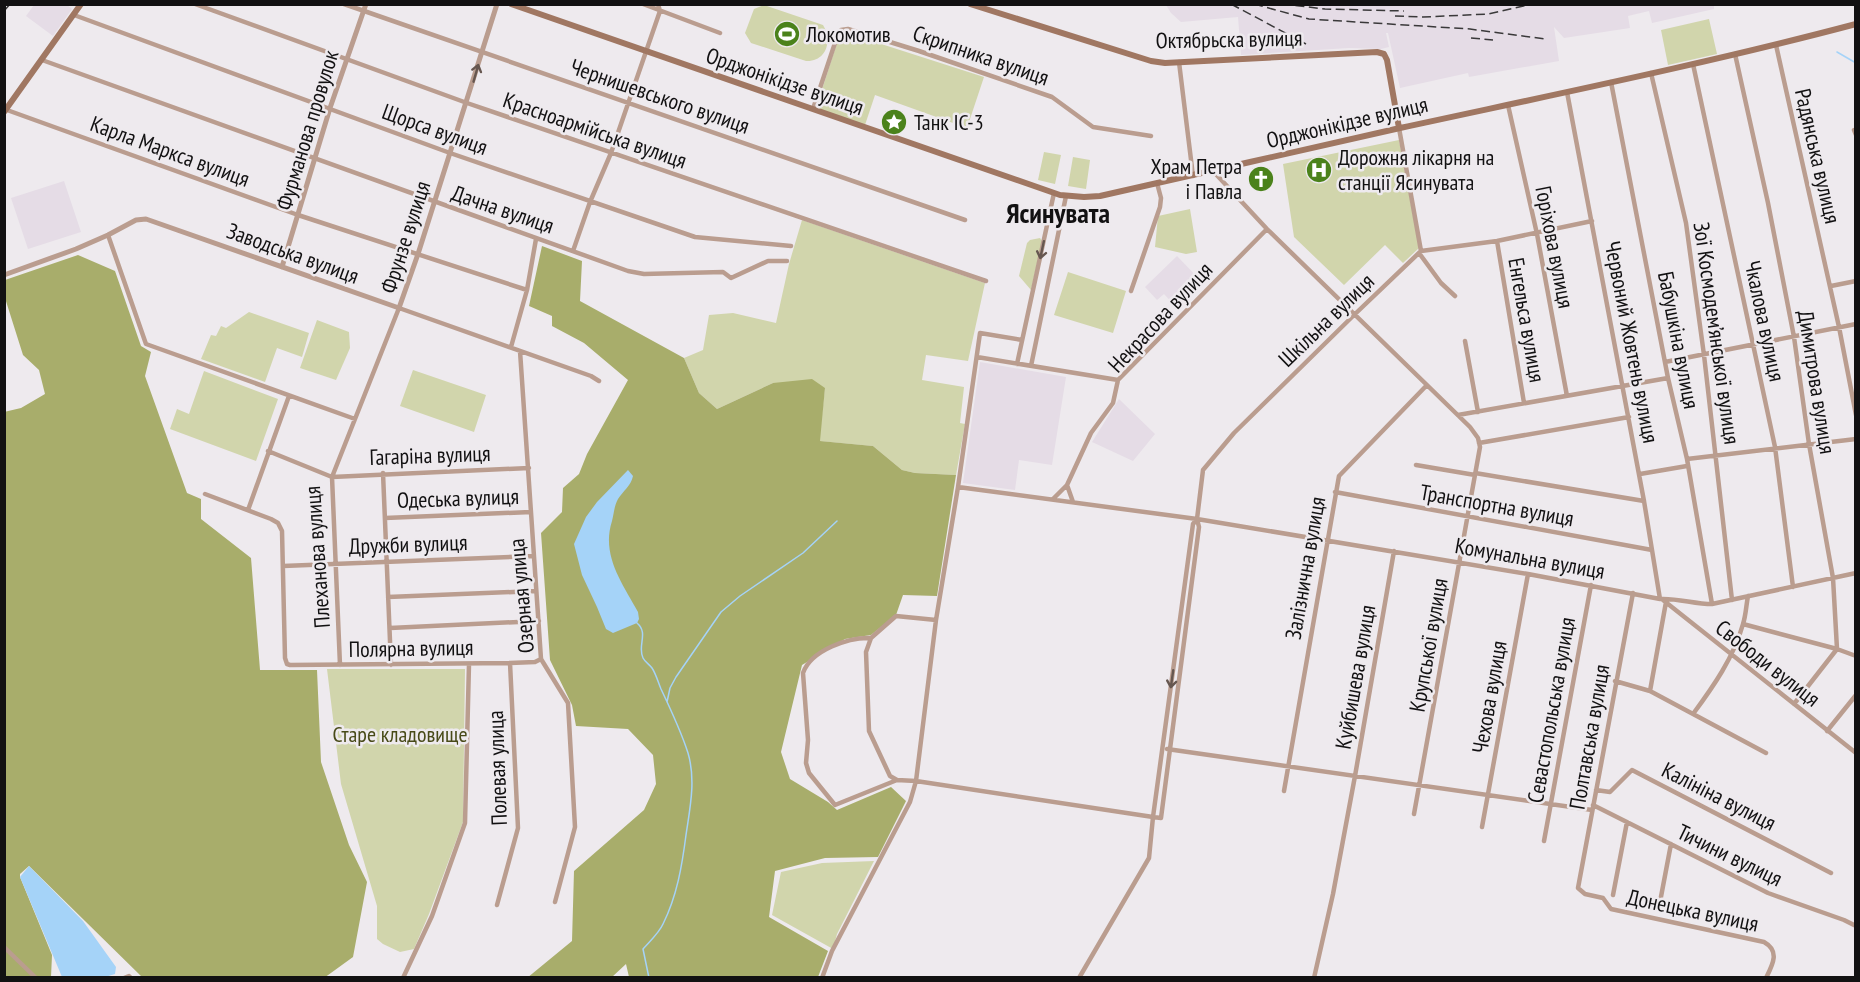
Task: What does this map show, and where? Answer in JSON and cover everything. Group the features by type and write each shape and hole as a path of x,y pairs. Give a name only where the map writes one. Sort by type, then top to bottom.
{"main road":[{"path":"6,111 81,4"},
{"name":"Орджонікідзе вулиця","path":"511,4 1066,196 1100,196 1193,176 1776,45 1856,24"},
{"name":"Октябрьска вулиця","path":"970,4 1152,61 1179,62 1377,52 1384,54 1399,128"}],"street":[{"name":"Красноармійська вулиця","path":"195,4 467,103 986,281"},
{"name":"Чернишевського вулиця","path":"344,4 964,220"},
{"name":"Фурманова провулок","path":"282,267 330,108 366,4"},
{"name":"Фрунзе вулиця","path":"332,477 392,328 418,254 497,4"},
{"path":"643,4 720,33"},
{"path":"573,251 590,202 611,153 660,11 658,4"},
{"name":"Щорса вулиця","path":"74,15 450,153 695,237 791,246"},
{"name":"Скрипника вулиця","path":"813,109 837,34 843,29 848,29 1052,97 1093,127 1150,136"},
{"name":"Радянська вулиця","path":"1776,45 1831,286 1856,415"},
{"name":"Димитрова вулиця","path":"1735,54 1768,203 1794,337 1809,444 1833,578 1837,649"},
{"name":"Дачна вулиця","path":"42,60 636,273 723,272 731,278 768,261 787,261"},
{"path":"1179,62 1193,176"},
{"name":"Чкалова вулиця","path":"1693,64 1775,447 1793,587"},
{"name":"Зої Космодем’янської вулиця","path":"1651,73 1686,223 1704,355 1732,600"},
{"name":"Бабушкіна вулиця","path":"1611,82 1668,378 1687,459 1712,604"},
{"name":"Червоний Жовтень вулиця","path":"1567,92 1663,601 1650,691"},
{"name":"Горіхова вулиця","path":"1508,105 1537,234 1567,396"},
{"name":"Карла Маркса вулиця","path":"6,111 298,215 527,290"},
{"path":"1399,128 1420,252 1441,283 1455,296"},
{"path":"1213,171 1267,229 1470,426 1478,438 1479,445 1629,417"},
{"path":"1131,291 1160,207 1161,198 1157,183"},
{"path":"1017,364 1054,193"},
{"path":"1031,366 1066,196"},
{"name":"Заводська вулиця","path":"108,235 131,221 146,219 511,347 599,381"},
{"path":"1420,252 1497,241 1592,222"},
{"name":"Некрасова вулиця","path":"1067,485 1091,433 1113,403 1118,380 1267,229"},
{"path":"4,275 108,235 146,344 355,419"},
{"path":"511,347 527,290 536,238"},
{"name":"Енгельса вулиця","path":"1497,241 1524,403"},
{"name":"Шкільна вулиця","path":"1153,817 1161,818 1199,527 1197,519 1203,470 1234,433 1420,252"},
{"path":"1831,286 1856,281"},
{"path":"1665,362 1856,324"},
{"path":"822,978 832,951 910,802 916,781 936,620 980,333 1022,340"},
{"path":"1465,341 1478,412"},
{"name":"Озерная улица","path":"520,351 541,659 568,704 575,827 555,902"},
{"path":"977,357 1118,380"},
{"path":"1457,415 1668,378"},
{"name":"Залізнична вулиця","path":"1284,791 1339,476 1427,385"},
{"path":"248,510 289,396"},
{"path":"1687,459 1856,438"},
{"name":"Крупської вулиця","path":"1414,814 1479,445"},
{"name":"Плеханова вулиця","path":"268,451 332,477 340,665"},
{"path":"1416,465 1644,501"},
{"path":"1640,474 1687,466"},
{"name":"Гагаріна вулиця","path":"332,477 529,468"},
{"path":"383,473 392,665"},
{"path":"1053,499 1067,485 1073,502"},
{"name":"Комунальна вулиця","path":"958,487 1197,519 1327,540 1528,573 1632,592 1663,601 1674,598 1695,604 1712,604 1856,573"},
{"name":"Транспортна вулиця","path":"1335,492 1653,550"},
{"path":"205,494 271,519 281,526 283,566"},
{"name":"Одеська вулиця","path":"385,518 531,512"},
{"name":"Шкільна вулиця","path":"1079,978 1149,858 1193,524 1197,519"},
{"name":"Куйбишева вулиця","path":"1314,978 1333,894 1394,551"},
{"name":"Дружби вулиця","path":"283,566 534,556"},
{"name":"Полярна вулиця","path":"283,566 285,658 290,665 469,664 535,662 541,659"},
{"name":"Чехова вулиця","path":"1482,826 1528,573"},
{"name":"Севастопольська вулиця","path":"1544,841 1591,585"},
{"path":"388,597 537,591"},
{"name":"Полтавська вулиця","path":"1578,888 1632,592"},
{"path":"1693,714 1710,691 1731,655 1743,624 1748,597"},
{"name":"Свободи вулиця","path":"1663,601 1856,753"},
{"path":"897,780 890,776 869,730 867,652 871,638 896,616 936,620"},
{"path":"390,628 538,621"},
{"path":"1743,624 1856,656"},
{"path":"871,638 853,639 835,645 817,656 805,667 803,673 808,740 806,763 809,773 835,805 897,780 1153,817"},
{"path":"1794,704 1837,649"},
{"name":"Полевая улица","path":"497,905 518,828 510,663"},
{"path":"403,978 432,916 465,823 469,664"},
{"path":"1615,681 1650,691 1766,753"},
{"path":"1827,731 1856,695"},
{"name":"Тичини вулиця","path":"1162,748 1551,804 1592,807 1627,822 1768,893 1856,926"},
{"name":"Калініна вулиця","path":"1596,789 1610,792 1632,770 1831,873"},
{"path":"1613,894 1627,822"},
{"path":"1660,902 1671,844"},
{"name":"Донецька вулиця","path":"1578,888 1585,894 1603,898 1611,909 1764,942 1771,946 1775,956 1766,978"},
{"path":"4,947 36,978"},
{"path":"124,978 129,976 131,978"}],"shaded area":[{"path":"34,5 67,5 72,9 53,36 26,16"},
{"path":"1166,5 1714,5 1714,9 1652,23 1649,11 1628,16 1630,28 1564,38 1554,27 1559,61 1469,77 1468,73 1400,88 1388,33 1386,33 1389,47 1381,49 1349,48 1241,55 1238,17 1181,22"},
{"path":"64,181 81,232 28,249 11,198"},
{"path":"1177,256 1203,283 1177,308 1164,294 1157,300 1145,287"},
{"path":"980,362 1066,377 1052,465 1019,460 1015,490 963,483"},
{"path":"1119,399 1155,434 1133,461 1092,442"}],"green space":[{"name":"Локомотив","path":"764,5 823,25 827,44 823,54 806,61 751,43 745,33 754,9"},
{"path":"1709,19 1717,54 1668,65 1661,30"},
{"path":"847,33 984,77 967,128 875,95 865,125 816,108 838,40"},
{"path":"1399,140 1419,248 1403,263 1385,245 1344,285 1294,237 1283,164"},
{"path":"1044,152 1061,155 1055,184 1038,180"},
{"path":"1073,157 1090,160 1086,189 1068,186"},
{"path":"1190,209 1197,252 1186,254 1155,247 1158,216"},
{"path":"802,220 985,283 968,361 926,355 922,380 964,387 960,423 965,424 956,475 902,470 873,446 819,441 825,388 773,383 717,409 699,393 684,358 703,350 709,315 733,313 776,323 789,264"},
{"path":"1040,238 1042,241 1031,290 1019,276 1027,243"},
{"path":"542,246 582,261 580,301 684,358 699,393 717,409 773,383 812,379 825,388 820,441 873,446 902,470 956,475 937,596 903,595 896,615 871,635 845,639 802,665 781,752 790,779 837,810 891,787 906,801 878,857 825,858 775,871 769,917 828,951 818,977 629,977 626,964 612,977 527,978 572,941 574,871 644,810 656,784 653,755 628,729 576,726 572,705 550,660 541,533 562,512 563,488 579,474 587,454 628,380 584,343 552,326 552,316 529,306"},
{"path":"78,255 115,271 141,346 151,352 145,376 187,493 201,499 201,519 251,558 260,670 317,670 321,762 349,845 367,882 353,957 324,978 142,977 29,866 20,874 20,877 52,955 51,977 5,977 4,412 21,408 45,394 39,370 23,355 5,298 5,280"},
{"path":"1068,272 1126,291 1113,333 1054,315"},
{"path":"249,312 309,333 302,357 277,348 265,382 201,359 211,335 216,336 221,326 226,328"},
{"path":"317,320 349,332 350,348 336,380 300,368"},
{"path":"413,370 486,395 474,432 400,406"},
{"path":"204,371 278,399 256,461 170,429 177,409 189,414"},
{"name":"Старе кладовище","path":"327,669 465,669 463,822 414,949 400,952 377,939 377,906 341,784"},
{"path":"874,861 837,934 833,949 772,915 781,872 822,863"}],"water":[{"path":"628,470 633,476 631,483 616,504 609,533 609,545 615,568 638,612 639,619 637,623 613,633 606,629 582,575 574,544 586,517"},
{"path":"29,866 83,921 116,967 115,974 105,977 62,977 20,877"}],"waterway":[{"path":"1837,52 1856,63"},
{"path":"667,702 670,688 676,677 721,612 740,596 803,553 837,521"},
{"path":"637,623 643,635 641,649 643,658 653,670 679,729 688,753 692,773 692,794 683,858 675,892 661,927 643,949 649,978"}],"railway":[{"path":"4,11 10,4"},
{"path":"1231,4 1306,44"},
{"path":"1254,4 1309,19 1470,29 1545,39"},
{"path":"1282,4 1325,9 1404,11"},
{"path":"1395,16 1488,14 1532,4"},
{"path":"1471,38 1493,40"}],"place":[{"name":"Локомотив","path":"787,34"},
{"name":"Танк ІС-3","path":"894,122"},
{"name":"Дорожня лікарня на станції Ясинувата","path":"1319,170"},
{"name":"Храм Петра і Павла","path":"1261,179"}],"district":[{"name":"Ясинувата","path":"1058,212"}]}
